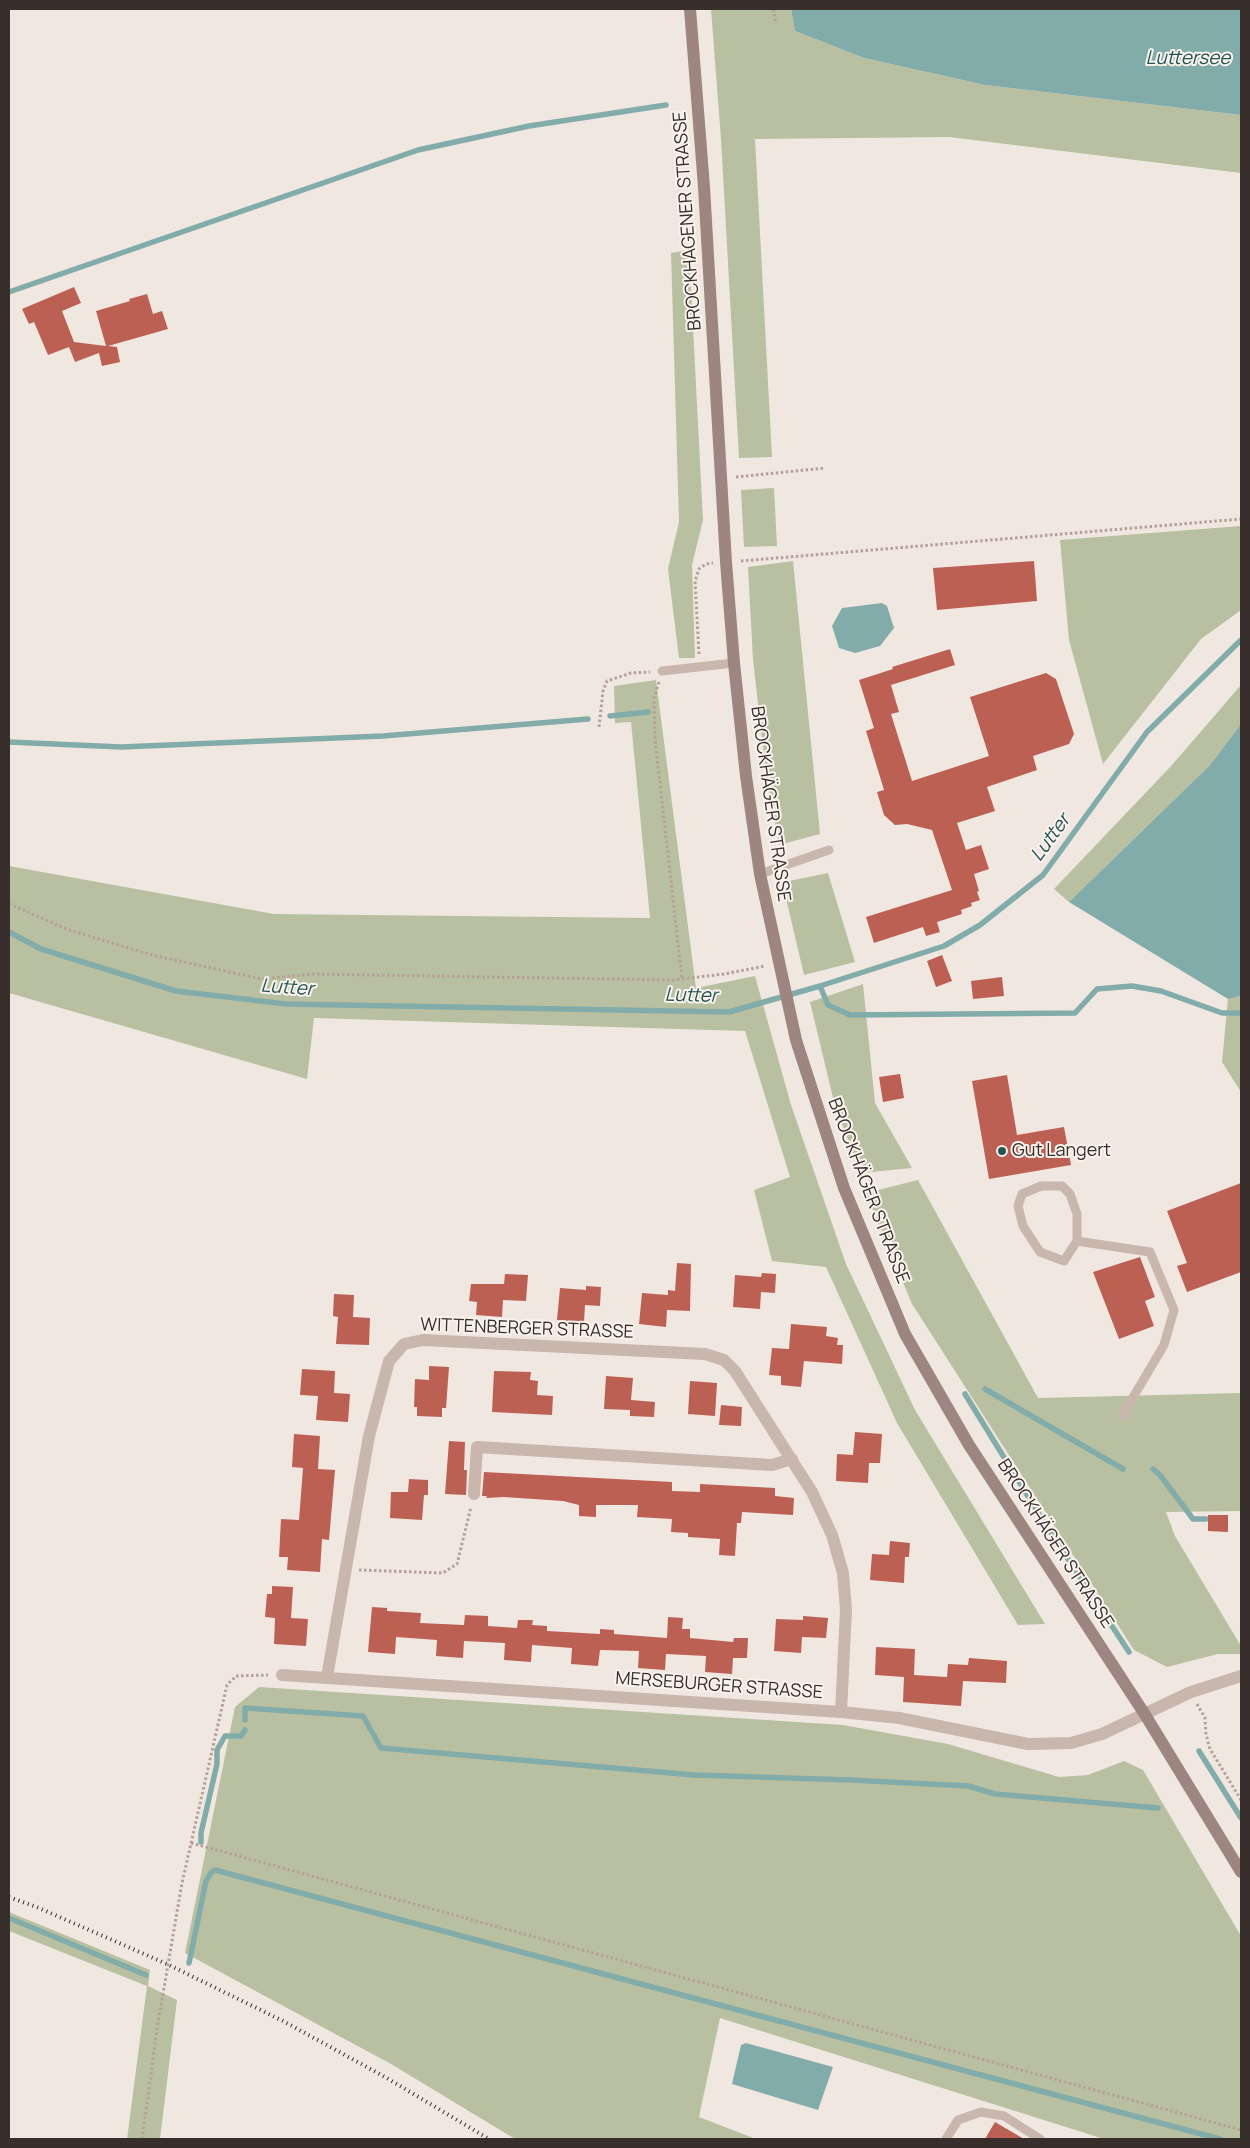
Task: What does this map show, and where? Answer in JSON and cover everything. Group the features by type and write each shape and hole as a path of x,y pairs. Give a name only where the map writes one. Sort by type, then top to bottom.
{"main road":[{"name":"BROCKHAGENER STRASSE","path":"690,9 704,187 718,432"},
{"name":"BROCKHÄGER STRASSE","path":"718,432 734,663 746,776 760,874 796,1040 844,1188 905,1334 969,1445 1144,1714 1241,1872"}],"street":[{"name":"WITTENBERGER STRASSE","path":"326,1677 368,1436 389,1361 404,1344 423,1340 705,1354 724,1360 735,1371 812,1492 832,1535 843,1573 846,1610 841,1712"},
{"path":"474,1494 477,1446 772,1465 792,1459"},
{"name":"MERSEBURGER STRASSE","path":"282,1675 841,1712 899,1718 1028,1744 1071,1743 1102,1734 1191,1692 1241,1676"}],"lane":[{"path":"662,671 734,663"},
{"path":"760,874 829,850"},
{"path":"1041,1186 1062,1186 1070,1194 1077,1214 1077,1241 1064,1261 1040,1252 1022,1226 1018,1206 1022,1194 1041,1186"},
{"path":"1077,1241 1150,1252 1174,1310 1164,1346 1122,1416"},
{"path":"946,2139 958,2120 981,2112 1004,2116 1040,2139"}],"path":[{"path":"773,9 776,24"},
{"path":"721,478 825,468"},
{"path":"700,667 695,581 699,569 706,564 1241,519"},
{"path":"599,727 607,681 631,673 662,671 654,698 655,739 682,979"},
{"path":"9,904 69,930 152,955 261,979 311,974 602,980 682,979 724,974 778,964"},
{"path":"346,1569 443,1573 457,1564 474,1494"},
{"path":"142,2139 166,1974 191,1843 227,1685 236,1676 249,1675"},
{"path":"1191,1692 1205,1718 1206,1734 1210,1749 1241,1800"},
{"path":"191,1843 1241,2130"}],"green space":[{"path":"711,9 791,9 795,31 864,58 985,85 1241,115 1241,173 949,137 755,139 772,457 739,458 721,139"},
{"path":"689,250 703,520 692,565 695,658 679,658 668,569 679,522 671,253"},
{"path":"774,488 777,546 744,547 741,490"},
{"path":"1241,526 1241,610 1201,639 1103,764 1069,640 1060,540"},
{"path":"793,561 820,834 779,845 766,773 753,660 748,567"},
{"path":"656,680 696,988 755,976 791,1105 846,1264 915,1410 1045,1624 1018,1625 897,1423 826,1267 772,1261 754,1190 790,1177 745,1031 314,1018 307,1079 9,993 9,866 274,914 650,918 631,722 615,723 614,686"},
{"path":"1241,685 1241,724 1210,765 1069,902 1054,889 1172,765"},
{"path":"828,873 855,962 804,975 785,894 789,881"},
{"path":"863,984 875,1103 912,1168 861,1173 835,1106 810,1002"},
{"path":"1241,996 1241,1092 1222,1062 1228,999"},
{"path":"918,1180 1038,1398 1241,1393 1241,1511 1166,1512 1175,1536 1241,1646 1241,1654 1218,1654 1167,1667 1134,1650 912,1304 866,1193"},
{"path":"259,1687 843,1725 948,1744 1059,1777 1088,1775 1124,1761 1143,1770 1241,1936 1241,2139 1104,2139 720,2018 699,2117 756,2139 515,2139 391,2064 185,1953 235,1707"},
{"path":"9,1912 150,1970 148,1986 177,2000 160,2139 127,2139 147,1986 9,1931"}],"water":[{"name":"Luttersee","path":"791,9 1241,9 1241,115 985,85 864,58 795,31"},
{"path":"882,603 887,606 894,628 880,646 855,653 839,648 832,626 842,608"},
{"path":"1241,724 1241,996 1228,999 1069,902 1210,765"},
{"path":"746,2043 833,2067 818,2110 732,2084 741,2045"}],"building":[{"path":"74,287 81,303 62,311 74,342 106,346 96,311 147,294 153,314 162,311 168,329 108,346 117,347 120,362 102,366 99,353 75,362 69,347 48,355 34,322 29,324 22,309"},
{"path":"1034,561 1037,601 937,610 933,568"},
{"path":"950,649 955,665 891,685 899,712 891,714 912,781 989,756 970,697 1046,673 1056,679 1074,734 1069,744 1033,756 1037,770 987,787 995,811 957,823 966,850 981,845 989,869 974,874 980,900 971,903 972,906 961,910 962,914 937,922 940,932 926,936 923,927 874,943 866,917 952,890 932,830 907,824 895,825 884,815 877,792 884,790 866,731 874,728 859,680 893,669 892,667"},
{"path":"942,955 952,981 936,987 927,961"},
{"path":"1002,977 1004,996 973,999 971,981"},
{"path":"900,1074 904,1098 883,1102 879,1077"},
{"path":"1007,1075 1017,1135 1064,1127 1071,1165 989,1179 972,1081"},
{"path":"1241,1183 1241,1272 1187,1292 1177,1266 1187,1263 1167,1211"},
{"path":"1140,1257 1155,1297 1145,1301 1154,1326 1119,1339 1093,1272"},
{"path":"677,1263 691,1264 690,1311 667,1310 666,1327 639,1324 642,1293 668,1295 668,1290 675,1291"},
{"path":"762,1273 776,1274 775,1293 761,1292 760,1309 733,1307 735,1275 761,1277"},
{"path":"505,1274 528,1275 526,1301 503,1300 502,1317 476,1315 477,1302 469,1301 471,1284 504,1284"},
{"path":"586,1286 601,1287 600,1306 585,1305 584,1322 557,1320 560,1288 586,1290"},
{"path":"334,1294 354,1295 353,1317 370,1318 369,1345 336,1344 338,1317 333,1316"},
{"path":"791,1324 827,1327 826,1336 838,1338 837,1345 843,1345 842,1364 804,1361 801,1387 781,1385 781,1376 769,1375 772,1348 789,1349"},
{"path":"429,1366 449,1367 446,1408 442,1408 442,1417 417,1416 417,1407 414,1407 415,1379 429,1380"},
{"path":"302,1369 335,1371 334,1393 350,1394 348,1422 316,1420 318,1396 300,1395"},
{"path":"494,1371 531,1372 530,1380 538,1381 537,1395 553,1396 552,1415 492,1412"},
{"path":"606,1376 633,1378 631,1400 655,1402 654,1417 630,1416 630,1410 604,1409"},
{"path":"690,1381 717,1383 715,1416 688,1414"},
{"path":"721,1405 742,1407 741,1426 719,1425"},
{"path":"855,1432 882,1434 880,1463 869,1463 868,1483 836,1481 837,1454 853,1455"},
{"path":"294,1434 320,1436 318,1469 335,1470 329,1540 322,1539 320,1572 287,1570 288,1557 279,1557 281,1519 299,1520 303,1468 292,1467"},
{"path":"449,1441 465,1442 464,1470 467,1470 466,1495 445,1494"},
{"path":"484,1472 672,1482 672,1491 700,1492 700,1484 775,1488 775,1496 794,1498 793,1515 742,1512 741,1523 737,1523 735,1556 719,1555 720,1539 688,1537 688,1533 671,1532 672,1519 637,1517 638,1505 596,1505 596,1517 579,1516 579,1505 563,1501 504,1497 486,1498 487,1496 482,1496"},
{"path":"409,1479 428,1480 428,1495 424,1495 422,1520 390,1518 391,1492 408,1492"},
{"path":"1208,1515 1228,1515 1228,1532 1208,1531"},
{"path":"890,1541 910,1543 909,1557 905,1557 904,1583 870,1580 872,1554 889,1555"},
{"path":"272,1586 293,1587 291,1618 308,1619 306,1646 274,1644 275,1618 265,1617 267,1594 272,1594"},
{"path":"372,1607 387,1608 387,1611 421,1613 420,1623 464,1625 465,1615 488,1616 488,1626 517,1628 518,1620 533,1620 532,1625 547,1626 547,1631 600,1634 600,1629 614,1630 614,1634 667,1638 668,1617 683,1618 682,1629 690,1629 690,1638 733,1642 734,1638 748,1638 747,1658 733,1658 732,1674 705,1672 706,1656 666,1654 665,1670 638,1668 639,1651 600,1650 598,1666 571,1664 572,1648 532,1645 531,1662 504,1660 505,1643 464,1641 463,1658 436,1656 437,1640 396,1637 395,1654 368,1652"},
{"path":"803,1616 828,1618 826,1638 802,1637 801,1653 774,1651 776,1619 803,1620"},
{"path":"876,1647 915,1649 914,1675 947,1677 948,1664 968,1665 969,1658 1007,1661 1006,1683 963,1681 961,1706 903,1702 904,1677 875,1675"},
{"path":"995,2122 1024,2139 985,2139"}],"waterway":[{"path":"9,292 418,150 529,126 666,105"},
{"name":"Lutter","path":"9,932 41,949 176,991 286,1004 729,1012 820,986 944,946 980,925 1043,875 1147,732 1241,640"},
{"path":"610,716 648,712"},
{"path":"9,742 121,747 383,736 588,719"},
{"path":"820,986 828,1005 850,1015 1075,1013 1097,989 1132,986 1161,991 1222,1013 1241,1013"},
{"path":"985,1389 1123,1469"},
{"path":"965,1394 1045,1524 1129,1652"},
{"path":"1153,1469 1160,1475 1193,1519 1206,1519"},
{"path":"245,1720 245,1708 363,1716 381,1748 694,1775 968,1786 995,1794 1158,1808"},
{"path":"201,1842 201,1833 217,1764 217,1750 225,1736 241,1736 245,1730"},
{"path":"1199,1751 1241,1818"},
{"path":"189,1963 206,1881 215,1870 1220,2139"},
{"path":"9,1918 146,1975"}],"railway":[{"path":"9,1897 39,1908 167,1964 283,2021 385,2077 489,2139"}],"place":[{"name":"Gut Langert","path":"1002,1151"}]}
